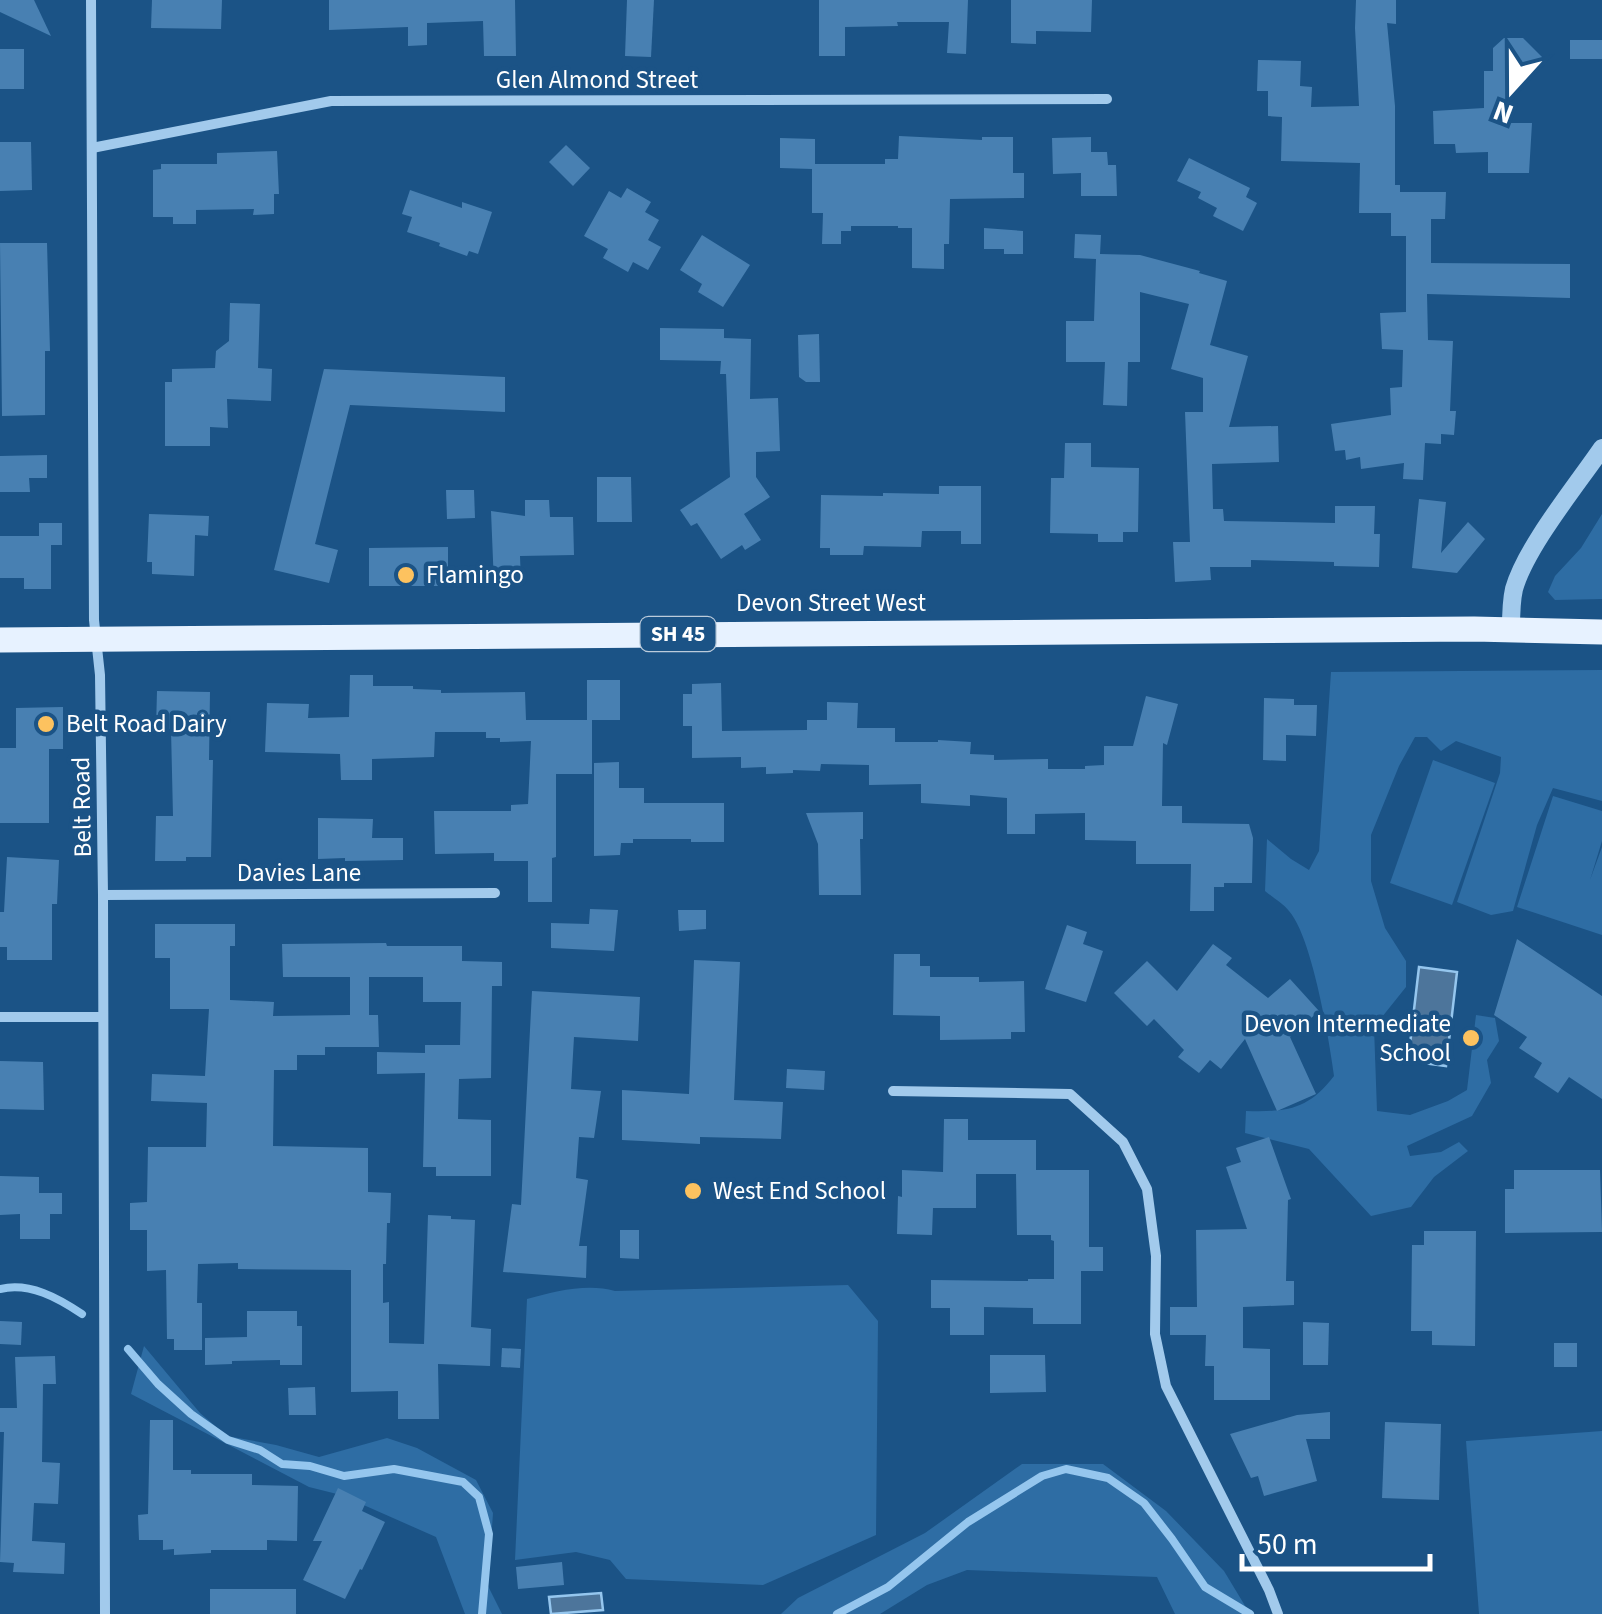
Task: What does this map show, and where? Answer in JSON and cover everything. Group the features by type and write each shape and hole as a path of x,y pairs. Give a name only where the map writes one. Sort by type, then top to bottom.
{"main road":[{"name":"Devon Street West","path":"0,640 1511,629 1602,632"}],"street":[{"name":"Belt Road","path":"91,0 94,600 104,895 105,1614"},
{"name":"Glen Almond Street","path":"92,148 331,101 1107,99"},
{"path":"1511,629 1514,588 1522,570 1602,448"},
{"name":"Davies Lane","path":"104,895 495,893"},
{"path":"0,1016 103,1016"},
{"path":"893,1091 1070,1094 1124,1142 1146,1188 1156,1256 1156,1334 1166,1386 1278,1614"}],"shaded area":[{"path":"1602,514 1602,599 1555,600 1548,592 1555,576 1581,548"},
{"path":"1602,670 1602,801 1553,788 1537,825 1513,911 1491,915 1457,902 1500,773 1501,757 1456,741 1441,751 1427,737 1415,737 1399,766 1371,835 1371,881 1385,928 1406,961 1406,987 1374,1027 1377,1111 1410,1115 1467,1090 1476,1015 1495,1018 1499,1041 1487,1060 1491,1083 1472,1116 1407,1146 1410,1156 1441,1152 1459,1142 1468,1151 1434,1177 1411,1207 1371,1216 1309,1149 1245,1133 1246,1111 1296,1107 1315,1096 1334,1076 1305,943 1289,911 1265,891 1267,839 1309,870 1319,851 1331,672"},
{"path":"1433,760 1495,783 1452,905 1390,883"},
{"path":"1553,796 1602,811 1602,841 1590,880 1602,847 1602,935 1517,907"},
{"path":"1419,967 1457,972 1446,1066 1408,1061"},
{"path":"848,1285 878,1321 876,1535 763,1585 626,1579 610,1560 576,1552 515,1560 527,1299 583,1288 615,1291"},
{"path":"144,1346 200,1413 227,1436 319,1457 387,1438 417,1448 476,1480 493,1513 488,1586 502,1614 465,1614 436,1537 341,1495 309,1487 131,1394"},
{"path":"1602,1431 1602,1614 1479,1614 1466,1441"},
{"path":"1022,1464 1103,1464 1166,1511 1224,1571 1250,1614 1175,1614 1157,1577 967,1570 927,1585 880,1614 781,1614 798,1598 925,1533"},
{"path":"601,1593 603,1610 551,1614 549,1597"}],"building":[{"path":"0,0 34,0 51,36 0,12"},
{"path":"152,0 222,0 221,29 151,28"},
{"path":"329,0 515,0 516,56 484,56 483,21 427,23 427,45 408,46 408,27 329,30"},
{"path":"627,0 654,0 651,57 625,56"},
{"path":"819,0 968,0 966,54 947,53 949,22 897,22 898,26 845,27 845,56 819,56"},
{"path":"1011,0 1092,0 1091,32 1036,31 1036,44 1011,43"},
{"path":"1356,0 1396,0 1396,24 1387,23 1395,106 1395,185 1400,185 1400,192 1446,192 1445,219 1431,219 1431,263 1570,264 1570,298 1427,294 1428,340 1453,341 1450,411 1456,411 1454,435 1441,434 1441,444 1425,443 1423,480 1403,479 1404,463 1361,469 1360,457 1346,460 1345,450 1335,451 1331,424 1391,415 1390,388 1402,387 1403,350 1382,349 1380,313 1406,312 1406,236 1391,236 1391,213 1359,213 1360,163 1281,161 1282,117 1268,116 1268,91 1257,91 1258,60 1301,61 1300,86 1312,87 1311,107 1359,106"},
{"path":"1504,38 1523,38 1544,59 1522,78 1506,78 1507,123 1532,123 1529,173 1488,173 1488,152 1456,153 1455,144 1434,144 1433,111 1484,108 1484,71 1493,71 1493,48"},
{"path":"1570,40 1602,40 1602,59 1570,59"},
{"path":"0,49 24,49 24,89 0,89"},
{"path":"899,136 982,140 1013,137 1013,173 1024,173 1024,198 950,199 944,269 912,268 912,228 851,226 851,231 841,231 841,244 822,244 823,213 812,213 812,169 780,168 780,138 815,139 815,164 885,164 885,159 898,159"},
{"path":"1091,137 1091,152 1107,152 1108,165 1116,165 1117,196 1081,196 1081,173 1053,174 1052,138"},
{"path":"0,142 31,142 32,190 0,191"},
{"path":"566,145 590,168 573,186 549,162"},
{"path":"277,151 279,194 274,194 274,214 253,215 254,209 196,210 196,224 173,224 173,217 153,217 153,170 161,169 161,164 217,164 217,153"},
{"path":"1189,158 1250,188 1246,197 1257,203 1243,231 1213,216 1217,208 1198,198 1201,192 1177,181"},
{"path":"627,188 651,202 645,212 659,220 648,240 661,247 648,270 633,262 628,272 603,258 608,249 584,236 609,191 621,198"},
{"path":"410,190 462,208 462,202 492,212 478,254 469,251 467,256 407,232 412,217 402,214"},
{"path":"984,228 1023,231 1023,254 984,249"},
{"path":"1075,234 1101,235 1100,254 1140,255 1227,281 1210,345 1248,356 1229,427 1278,426 1279,462 1212,464 1213,509 1223,509 1224,521 1335,523 1335,506 1375,506 1374,534 1380,534 1379,567 1251,560 1251,567 1210,567 1211,580 1175,582 1173,542 1190,542 1185,412 1203,412 1203,378 1171,369 1189,304 1140,292 1140,362 1128,362 1127,406 1103,405 1105,362 1066,362 1066,321 1094,321 1096,259 1074,258"},
{"path":"702,235 750,265 723,307 698,292 702,284 680,270"},
{"path":"0,243 47,243 50,351 45,351 45,415 2,416"},
{"path":"230,303 260,304 258,368 272,369 271,401 227,399 228,428 210,427 210,446 165,446 165,382 172,382 172,369 215,368 216,351 229,341"},
{"path":"660,328 724,329 724,338 751,339 750,399 778,398 780,451 756,452 756,477 770,497 744,514 761,540 745,550 742,545 721,559 697,523 691,526 680,510 730,477 726,374 720,374 721,361 660,360"},
{"path":"819,334 820,382 806,382 799,377 798,335"},
{"path":"324,369 505,377 505,412 350,405 315,544 338,550 329,583 274,570"},
{"path":"1065,443 1091,443 1091,467 1139,468 1138,532 1123,532 1123,542 1098,542 1098,534 1050,533 1051,478 1064,478"},
{"path":"47,455 47,478 29,478 30,492 0,492 0,456"},
{"path":"597,477 631,477 632,522 597,522"},
{"path":"939,486 981,486 981,544 961,544 961,531 922,531 921,547 864,546 863,555 830,555 830,548 820,548 821,495 939,494"},
{"path":"446,490 474,490 475,518 447,519"},
{"path":"1419,499 1446,502 1441,553 1468,522 1485,539 1457,573 1412,568"},
{"path":"525,500 549,500 550,517 573,517 574,555 520,556 521,584 494,585 491,511 525,516"},
{"path":"149,514 209,516 208,536 195,535 194,576 152,574 152,562 147,562"},
{"path":"39,523 62,523 62,545 51,545 51,589 24,589 24,578 0,578 0,536 39,536"},
{"path":"448,547 448,586 369,586 369,548"},
{"path":"350,675 373,675 373,686 413,686 441,693 525,692 526,720 587,720 587,680 620,680 620,720 592,720 592,774 556,774 552,902 528,902 528,861 494,861 494,853 435,854 434,811 511,811 511,805 528,804 531,741 500,742 500,738 486,738 486,732 435,732 434,757 372,759 372,780 341,780 340,754 265,752 267,703 309,704 308,718 349,717"},
{"path":"721,683 722,731 807,730 807,720 827,720 827,702 858,703 857,728 895,728 895,742 971,742 970,754 994,755 994,760 1048,759 1048,769 1104,765 1104,746 1133,746 1146,696 1178,704 1167,745 1163,743 1162,806 1182,806 1182,823 1249,824 1253,838 1252,883 1214,887 1214,911 1190,911 1191,864 1136,864 1136,841 1085,840 1085,813 1035,814 1035,834 1007,834 1007,798 970,795 970,806 921,803 921,784 869,785 869,765 821,764 820,771 766,774 766,767 741,768 741,757 692,758 692,726 683,726 683,694 692,694 692,684"},
{"path":"157,691 210,692 211,857 155,861 156,816 173,816 171,729 156,729"},
{"path":"1264,698 1294,699 1294,705 1317,705 1316,736 1286,735 1286,761 1263,760"},
{"path":"63,707 63,749 49,749 49,823 0,823 0,748 16,748 16,708"},
{"path":"619,762 619,788 644,788 644,803 724,803 724,842 633,839 633,843 621,843 620,855 594,856 594,763"},
{"path":"863,812 861,895 819,895 818,844 806,813"},
{"path":"318,818 373,819 372,838 403,838 403,860 318,859"},
{"path":"7,857 59,860 57,904 52,904 52,960 7,960 7,947 0,947"},
{"path":"590,909 618,910 614,951 551,948 551,923 589,924"},
{"path":"678,910 706,910 706,929 679,931"},
{"path":"155,924 235,924 235,946 230,946 230,1000 274,1002 273,1016 350,1015 350,977 283,977 282,944 462,946 462,961 502,962 502,986 492,986 491,1078 459,1079 458,1119 491,1120 491,1176 436,1176 436,1167 423,1167 425,1073 377,1074 377,1052 425,1053 425,1045 460,1045 461,1002 423,1002 423,977 369,977 369,1015 378,1015 379,1047 325,1047 325,1055 297,1055 297,1070 274,1070 273,1146 368,1148 368,1192 391,1193 383,1264 383,1303 389,1302 389,1343 424,1344 428,1215 475,1220 471,1327 491,1329 490,1366 438,1364 439,1419 398,1419 398,1391 351,1392 351,1270 238,1269 238,1263 198,1264 202,1350 174,1350 174,1339 167,1339 166,1270 147,1271 147,1230 130,1230 130,1203 147,1202 148,1147 206,1147 207,1103 151,1101 152,1074 205,1076 209,1009 170,1009 170,958 155,958"},
{"path":"1067,925 1087,932 1083,944 1103,951 1086,1002 1045,989"},
{"path":"1517,939 1602,996 1602,1099 1569,1077 1558,1093 1534,1077 1542,1063 1519,1048 1527,1037 1494,1015"},
{"path":"1213,944 1232,958 1226,965 1268,998 1290,979 1319,1011 1290,1037 1316,1094 1277,1111 1245,1039 1221,1069 1210,1060 1199,1073 1178,1057 1184,1050 1154,1019 1147,1026 1114,993 1147,961 1177,991"},
{"path":"894,954 920,954 920,966 930,966 930,977 1024,981 1025,1032 1011,1032 1011,1039 940,1040 940,1016 893,1015"},
{"path":"694,960 740,962 734,1100 783,1102 781,1139 700,1137 700,1144 622,1140 622,1090 689,1094"},
{"path":"532,991 640,997 638,1041 574,1037 571,1089 601,1091 594,1138 579,1137 576,1178 588,1180 579,1246 587,1246 586,1278 503,1272 512,1204 521,1205"},
{"path":"0,1061 43,1062 44,1110 0,1109"},
{"path":"787,1069 825,1071 824,1090 786,1088"},
{"path":"944,1119 968,1119 968,1140 1036,1140 1036,1170 1089,1170 1089,1247 1103,1247 1103,1271 1081,1271 1081,1324 1033,1324 1033,1308 984,1307 984,1335 950,1335 950,1308 931,1308 931,1280 1054,1279 1051,1235 1017,1235 1016,1174 976,1174 976,1208 933,1208 932,1235 897,1234 902,1170 943,1172"},
{"path":"1269,1137 1291,1199 1286,1281 1294,1281 1294,1305 1243,1307 1243,1348 1270,1349 1270,1400 1214,1400 1214,1366 1205,1366 1206,1335 1170,1335 1170,1307 1197,1307 1196,1230 1247,1229 1226,1167 1241,1162 1236,1148"},
{"path":"1514,1170 1600,1170 1602,1232 1505,1233 1505,1189 1514,1189"},
{"path":"0,1176 39,1177 39,1193 62,1193 62,1214 50,1214 50,1239 20,1239 20,1214 0,1215"},
{"path":"620,1230 639,1230 639,1259 620,1258"},
{"path":"1424,1231 1476,1231 1475,1346 1432,1345 1432,1331 1411,1331 1412,1245 1424,1245"},
{"path":"247,1311 297,1311 297,1326 302,1326 302,1365 280,1365 280,1360 205,1365 205,1338 247,1337"},
{"path":"0,1321 22,1322 21,1345 0,1344"},
{"path":"1303,1322 1329,1323 1328,1365 1303,1365"},
{"path":"1554,1343 1577,1343 1577,1367 1554,1367"},
{"path":"502,1348 521,1349 520,1368 501,1367"},
{"path":"990,1355 1045,1355 1046,1392 990,1393"},
{"path":"55,1356 56,1384 43,1384 42,1462 60,1463 58,1504 34,1503 32,1541 65,1543 64,1574 13,1572 14,1563 0,1562 4,1432 0,1432 0,1408 17,1408 15,1357"},
{"path":"315,1387 316,1415 289,1415 288,1388"},
{"path":"1330,1412 1330,1439 1306,1439 1317,1481 1264,1496 1258,1476 1251,1478 1230,1434 1297,1415"},
{"path":"150,1420 173,1420 173,1470 191,1470 191,1474 252,1474 252,1485 298,1486 297,1541 267,1540 267,1550 211,1550 174,1555 174,1549 163,1550 163,1540 139,1540 138,1515 148,1514"},
{"path":"1385,1422 1441,1424 1439,1500 1382,1498"},
{"path":"338,1488 366,1502 362,1511 385,1522 345,1599 303,1580 322,1541 313,1541"},
{"path":"562,1562 564,1585 518,1589 516,1567"},
{"path":"210,1589 296,1589 296,1614 210,1614"}],"waterway":[{"path":"0,1289 33,1290 82,1314"},
{"path":"128,1349 191,1414 228,1440 260,1450 282,1464 310,1466 344,1476 394,1469 463,1482 479,1497 489,1534 482,1614"},
{"path":"837,1614 888,1587 968,1522 1042,1476 1066,1469 1108,1478 1144,1503 1205,1587 1250,1614"}],"place":[{"name":"Flamingo","path":"406,575"},
{"name":"Belt Road Dairy","path":"46,724"},
{"name":"Devon Intermediate School","path":"1471,1038"},
{"name":"West End School","path":"693,1191"}]}
